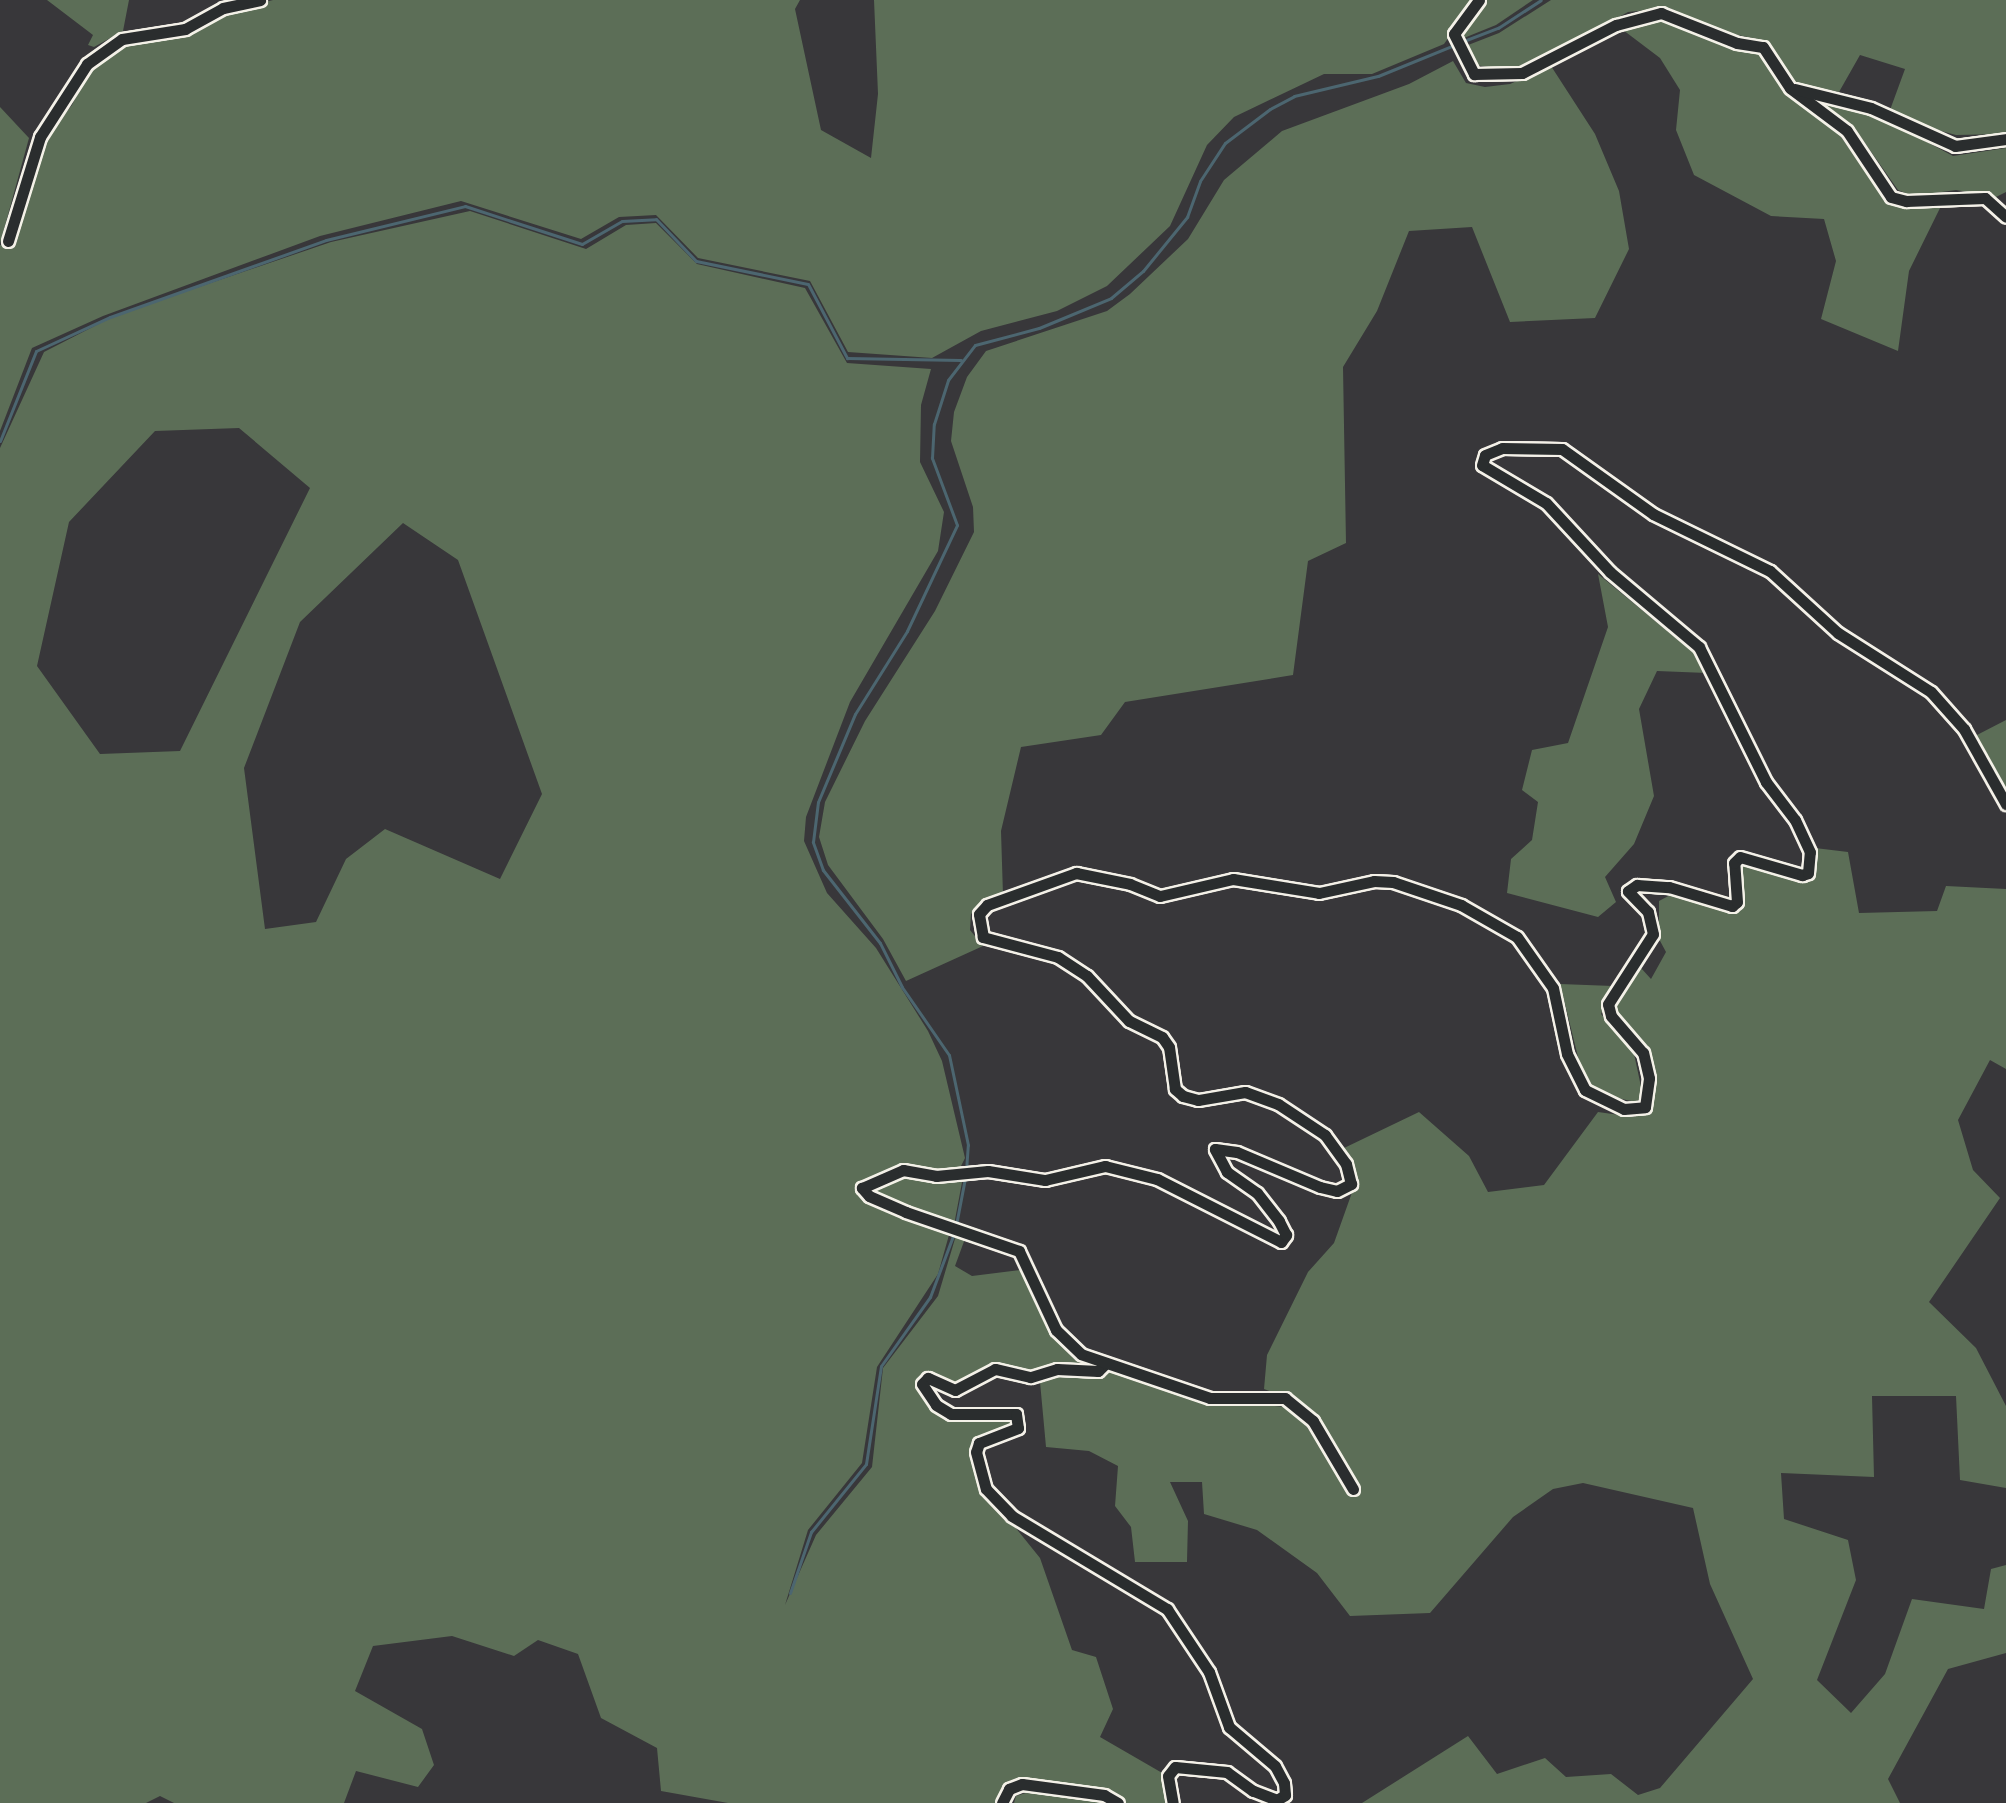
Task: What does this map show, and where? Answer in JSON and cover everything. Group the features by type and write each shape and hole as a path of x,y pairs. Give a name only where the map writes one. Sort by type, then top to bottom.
{"street":[{"path":"8,241 40,137 87,64 122,39 185,29 223,8 260,0"},
{"path":"1479,0 1454,34 1474,74 1522,73 1616,25 1661,13 1737,43 1763,47 1790,88 1847,131 1891,197 1906,201 1985,198 2006,217"},
{"path":"1790,88 1854,101 1955,146 2006,139"},
{"path":"1353,1489 1313,1421 1285,1398 1210,1398 1081,1354 1056,1330 1019,1251 906,1212 862,1188 903,1170 936,1176 988,1171 1045,1180 1105,1166 1157,1179 1281,1242 1286,1235 1279,1221 1257,1193 1227,1172 1215,1149 1237,1152 1337,1191 1351,1184 1350,1176 1325,1135 1257,1093 1198,1100 1183,1096 1175,1089 1169,1047 1162,1037 1129,1021 1087,976 1058,957 983,937 979,914 987,905 1076,873 1130,884 1160,896 1233,879 1319,893 1393,882 1461,905 1517,937 1553,988 1567,1054 1585,1090 1608,1103 1639,1111 1649,1096 1643,1053 1611,1016 1608,1004 1653,934 1648,912 1628,891 1637,885 1669,887 1732,906 1737,902 1734,863 1740,857 1808,873 1806,837 1766,782 1711,663 1684,632 1610,572 1546,503 1482,465 1493,450 1562,449 1653,514 1770,571 1838,633 1931,692 1964,729 2006,804"},
{"path":"1105,1364 1098,1371 1057,1369 1030,1377 995,1369 955,1390 928,1378 922,1384 936,1405 951,1414 1016,1414 1018,1428 979,1443 976,1452 986,1489 1012,1516 1167,1609 1209,1672 1229,1727 1275,1766 1284,1783 1285,1795 1277,1800 1227,1772 1175,1767 1168,1776 1173,1803"},
{"path":"1002,1803 1009,1789 1022,1784 1104,1795 1118,1803"}],"green space":[{"path":"47,0 129,0 123,31 94,47 88,45 93,35"},
{"path":"273,0 800,0 795,9 821,130 871,158 878,94 874,0 1475,0 1444,44 1372,74 1324,74 1234,117 1207,145 1170,226 1107,286 1057,311 981,331 932,358 848,352 810,281 698,258 656,215 619,217 581,239 461,201 320,236 103,316 32,348 0,431 0,245 12,246 46,138 72,105 91,66 124,40"},
{"path":"1486,0 1533,0 1496,25 1459,40 1463,24"},
{"path":"1551,0 2006,0 2006,134 1956,135 1915,124 1890,110 1905,69 1860,55 1839,92 1793,83 1772,47 1761,40 1724,32 1669,8 1628,12 1529,66 1509,70 1475,65 1463,47 1499,33"},
{"path":"1646,21 1663,21 1761,52 1790,94 1837,131 1883,197 1912,209 1942,204 1909,271 1898,351 1821,319 1836,261 1824,219 1771,216 1694,175 1676,130 1680,90 1660,58 1623,30"},
{"path":"1453,61 1466,83 1485,87 1510,84 1551,66 1595,134 1619,191 1629,249 1595,318 1510,322 1472,227 1409,231 1377,311 1343,367 1346,543 1308,561 1293,675 1125,702 1101,735 1021,747 1001,831 1003,895 984,901 971,914 970,930 983,946 906,981 883,939 828,865 819,837 825,802 865,721 935,611 974,532 973,507 951,441 954,412 967,377 986,351 1107,311 1130,294 1188,239 1224,180 1282,131 1409,84"},
{"path":"1805,97 1871,112 1953,156 2006,148 2006,192 1996,197 1956,190 1913,196 1898,190 1860,136 1838,114"},
{"path":"0,107 29,138 0,244"},
{"path":"470,211 586,249 626,225 656,223 697,264 805,288 847,363 931,369 921,405 920,462 944,512 938,551 850,702 806,817 804,841 827,893 876,948 928,1031 942,1061 965,1158 959,1170 900,1167 868,1178 858,1192 901,1217 949,1235 938,1274 877,1367 862,1463 808,1530 785,1605 816,1535 872,1467 883,1368 938,1296 957,1232 966,1236 955,1266 972,1276 1021,1270 1056,1340 1097,1364 1094,1370 1024,1372 985,1368 953,1386 935,1378 920,1387 955,1418 1013,1417 1017,1422 976,1447 981,1485 1040,1558 1072,1650 1096,1657 1113,1709 1100,1737 1164,1774 1169,1803 1123,1803 1021,1780 998,1803 728,1803 661,1791 657,1748 601,1718 578,1654 538,1640 514,1656 452,1636 373,1646 355,1691 422,1729 434,1765 418,1787 356,1771 344,1803 174,1803 160,1796 146,1803 0,1803 0,448 44,352 114,316 331,242","holes":["239,428 310,488 180,751 100,754 37,666 69,522 155,431","403,523 458,560 542,794 500,879 385,829 346,859 316,922 265,929 244,768 300,622"]},
{"path":"1598,574 1693,652 1707,673 1657,671 1639,709 1654,796 1634,844 1605,877 1616,902 1598,917 1507,893 1511,859 1532,840 1538,802 1522,790 1532,750 1568,743 1608,627"},
{"path":"2006,720 2006,792 1975,736"},
{"path":"1815,848 1848,852 1859,913 1937,911 1946,886 2006,889 2006,1069 1990,1060 1958,1120 1973,1170 2000,1198 1929,1302 1976,1348 2006,1406 2006,1488 1960,1480 1956,1396 1872,1396 1874,1477 1781,1473 1784,1519 1848,1540 1856,1580 1817,1680 1851,1713 1885,1674 1912,1599 1984,1609 1991,1569 2006,1565 2006,1653 1948,1669 1888,1779 1900,1803 1362,1803 1468,1736 1497,1774 1545,1758 1566,1777 1611,1774 1638,1795 1660,1788 1753,1679 1710,1584 1693,1508 1583,1483 1553,1489 1513,1517 1430,1613 1350,1616 1317,1573 1257,1530 1204,1514 1202,1482 1170,1482 1188,1521 1187,1562 1135,1562 1131,1527 1115,1506 1118,1466 1089,1451 1046,1447 1040,1382 1061,1373 1100,1377 1109,1369 1194,1398 1294,1408 1352,1494 1315,1417 1302,1403 1264,1389 1267,1355 1308,1272 1334,1243 1355,1184 1342,1149 1419,1112 1469,1156 1488,1192 1544,1185 1598,1112 1634,1117 1650,1105 1651,1067 1613,1005 1641,968 1651,979 1666,952 1659,939 1659,901 1674,893 1732,910 1740,863 1802,879 1812,877"},
{"path":"1560,984 1613,986 1601,1014 1633,1049 1643,1096 1636,1102 1598,1094 1584,1081"},
{"path":"905,1174 944,1181 963,1177 954,1225 868,1189"},
{"path":"1026,1793 1090,1796 1105,1803 1014,1803 1016,1796"}],"waterway":[{"path":"1461,42 1498,28 1541,0"},
{"path":"966,1171 968,1145 949,1055 902,987 880,943 823,870 813,842 818,802 855,714 907,631 957,525 932,458 934,424 948,380 975,345 1039,328 1111,298 1143,271 1187,217 1200,181 1225,143 1270,109 1294,96 1378,76 1454,45"},
{"path":"0,441 36,351 110,317 326,240 465,206 582,244 622,221 656,219 696,261 808,284 847,358 961,360"},
{"path":"956,1225 965,1178"},
{"path":"790,1593 811,1532 866,1464 881,1366 930,1297 954,1233"}]}
